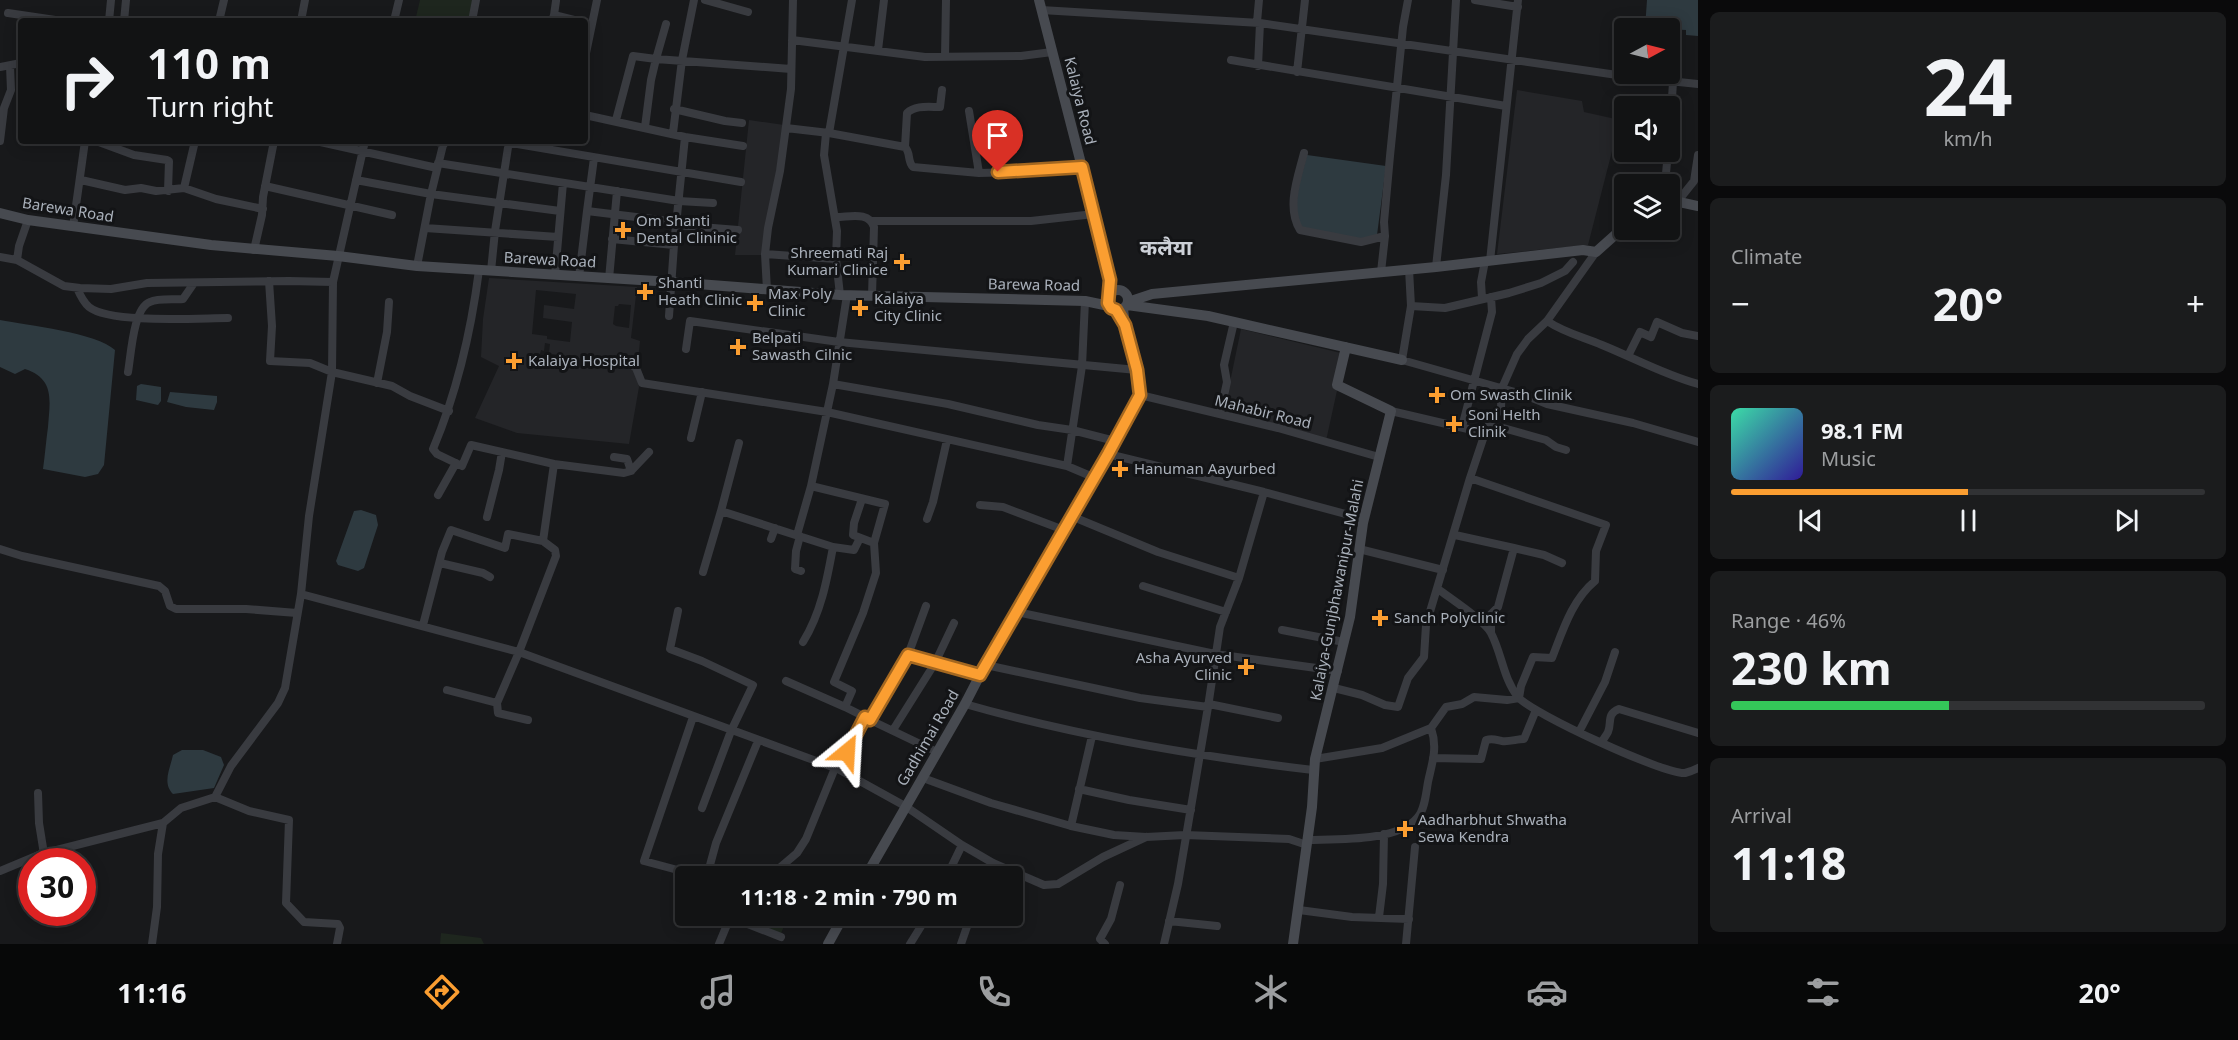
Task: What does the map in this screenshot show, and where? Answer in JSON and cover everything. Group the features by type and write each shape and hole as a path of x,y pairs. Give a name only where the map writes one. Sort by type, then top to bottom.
{"main road":[{"name":"Kalaiya Road","path":"1040,5 1117,301"},
{"path":"1680,202 1698,206"},
{"name":"Barewa Road","path":"0,213 28,220 254,250 491,272 672,282 843,295 1117,301"},
{"path":"1117,301 1152,294 1487,261 1570,257 1583,250 1596,252 1614,236"},
{"path":"1117,301 1208,316 1402,360"},
{"path":"1117,301 1137,370 1140,395"},
{"path":"1346,347 1337,385 1391,411"},
{"name":"Gadhimai Road","path":"872,866 1140,395"},
{"name":"Kalaiya-Gunjbhawanipur-Malahi","path":"1293,944 1308,843 1314,764 1338,672 1364,519 1391,411"},
{"path":"828,944 838,926"}],"street":[{"path":"109,18 111,0"},
{"path":"124,18 126,0"},
{"path":"220,18 224,0"},
{"path":"302,18 305,0"},
{"path":"395,18 399,0"},
{"path":"473,18 476,0"},
{"path":"589,24 597,0"},
{"path":"673,133 674,109 694,0"},
{"path":"705,0 748,12"},
{"path":"767,290 765,254 786,128 793,0"},
{"path":"801,571 795,569 796,551 833,384 839,342 843,295 836,259 836,217 824,155 852,0"},
{"path":"878,50 884,0"},
{"path":"945,57 946,0"},
{"path":"1258,66 1259,0"},
{"path":"1298,72 1305,0"},
{"path":"1381,272 1388,178 1403,27 1408,0"},
{"path":"1436,267 1446,175 1456,0"},
{"path":"1462,427 1492,312 1481,282 1487,261 1518,4 1475,0"},
{"path":"553,18 556,1"},
{"path":"1040,5 1259,23 1614,75"},
{"path":"9,13 42,18"},
{"path":"645,127 651,80 666,24"},
{"path":"792,40 925,57 1021,56 1052,52"},
{"path":"616,120 633,56 791,69"},
{"path":"1231,60 1506,106"},
{"path":"0,67 18,64"},
{"path":"0,141 4,108 11,90 10,66"},
{"path":"1680,82 1698,84"},
{"path":"905,147 907,113 911,109 940,107 942,90"},
{"path":"674,109 742,123"},
{"path":"969,111 979,173"},
{"path":"588,115 743,146"},
{"path":"786,128 905,147 909,152 910,164 913,167 979,173 1082,167"},
{"path":"669,316 685,136"},
{"path":"73,226 86,144"},
{"path":"104,144 134,155 169,161 168,190"},
{"path":"184,188 194,144"},
{"path":"254,250 273,144"},
{"path":"330,144 438,165 505,173 679,201 713,203"},
{"path":"215,798 231,766 278,703 285,688 301,594 309,516 332,372 333,282 364,144"},
{"path":"417,266 443,144"},
{"path":"491,272 509,144"},
{"path":"520,144 741,182"},
{"path":"1304,153 1293,211 1300,230 1361,242 1385,236"},
{"path":"1680,194 1694,181 1698,155"},
{"path":"579,277 594,158"},
{"path":"81,180 125,190 184,188 216,199 263,209"},
{"path":"356,180 431,194 560,211"},
{"path":"555,275 563,183"},
{"path":"265,186 392,215"},
{"path":"609,279 617,191"},
{"path":"587,211 738,230"},
{"path":"872,221 1031,221 1094,214"},
{"path":"836,217 866,216 872,221 874,227 872,296"},
{"path":"17,260 28,220"},
{"path":"425,228 558,237"},
{"path":"612,239 674,245"},
{"path":"1334,688 1362,694 1385,705 1398,707 1407,678 1424,657 1426,625 1485,433 1501,406 1502,388 1517,354 1528,339 1547,321 1596,252"},
{"path":"765,254 836,259"},
{"path":"0,257 17,260 64,286 77,288 111,289 147,283 333,282"},
{"path":"1410,306 1445,308 1541,283 1566,271 1570,257 1584,271"},
{"path":"1409,269 1410,306 1402,360 1502,388 1547,404 1633,423 1698,442"},
{"path":"478,270 472,319 449,411 434,449 437,454 462,466 471,445 554,464 624,473 631,471 649,452"},
{"path":"269,281 272,326 270,361 310,363 332,372 393,386 449,411"},
{"path":"128,372 137,318 141,309 150,302 183,299 194,283"},
{"path":"77,288 82,299 90,308 99,312 137,318 228,318"},
{"path":"1067,466 1082,366 1085,301"},
{"path":"378,382 387,332 389,302"},
{"path":"686,349 690,321 839,342 1137,370"},
{"path":"1547,321 1560,330 1698,384"},
{"path":"1220,414 1227,382 1224,365 1234,322"},
{"path":"1628,356 1640,332 1651,337 1657,322 1682,333 1698,336"},
{"path":"632,365 636,368 642,383 827,412 1067,466 1094,477"},
{"path":"833,384 948,404 1115,441"},
{"path":"691,438 702,392"},
{"name":"Mahabir Road","path":"1140,395 1379,457"},
{"path":"1391,411 1485,433"},
{"path":"1490,424 1546,440 1566,450"},
{"path":"927,519 947,440"},
{"path":"704,572 740,443"},
{"path":"487,517 500,470 502,452"},
{"path":"1108,454 1364,519"},
{"path":"614,457 627,459 631,471"},
{"path":"438,495 456,463"},
{"path":"543,541 554,464"},
{"path":"1470,478 1606,525 1596,551 1595,581 1584,590 1552,658 1533,657 1521,686 1519,698"},
{"path":"811,486 885,504 874,543 876,573 863,614 834,682 852,691 845,707"},
{"path":"1164,944 1178,884 1220,627 1239,579 1264,492"},
{"path":"862,499 854,523 853,536 874,543"},
{"path":"980,505 1003,507 1064,530"},
{"path":"721,511 833,547 854,550 860,538"},
{"path":"1071,516 1158,552 1239,579"},
{"path":"771,539 775,528"},
{"path":"423,625 451,530 505,548 508,534 543,541 555,550 555,556 519,652 497,703 498,713 528,720"},
{"path":"1455,535 1544,555 1562,563"},
{"path":"803,642 822,600 833,547"},
{"path":"1514,548 1498,607 1491,614 1491,632 1507,677 1519,698 1536,710 1579,732 1668,769 1684,773 1698,768"},
{"path":"0,549 22,556 159,586 165,591 170,606 176,609 246,609 297,613"},
{"path":"1359,549 1443,570"},
{"path":"440,562 483,573 490,577"},
{"path":"1143,586 1226,612"},
{"path":"1438,589 1491,632"},
{"path":"301,594 519,652 837,769 905,806 993,863 1044,885 1058,884 1103,857 1146,837"},
{"path":"782,866 797,853 806,838 837,769 908,655 926,606"},
{"path":"678,611 670,649 753,685 731,731 702,808"},
{"path":"1017,612 1215,654 1338,672"},
{"path":"893,730 935,663 954,622"},
{"path":"1282,630 1344,642"},
{"path":"1579,732 1605,682 1615,652"},
{"path":"908,655 980,675"},
{"path":"986,664 1140,698 1208,706 1278,718"},
{"path":"786,681 937,752"},
{"path":"447,690 497,703"},
{"path":"965,704 1031,723 1200,755 1314,764 1382,748 1431,728 1446,707 1462,704 1474,697 1507,700 1519,698"},
{"path":"1602,742 1609,731 1610,717 1614,711 1619,709 1698,733"},
{"path":"1434,758 1481,759 1486,740 1493,738 1506,741 1516,738 1524,739 1536,710"},
{"path":"675,869 644,861 693,717"},
{"path":"923,778 991,803 1071,826 1127,837 1185,835 1289,839 1308,843 1384,834 1406,828 1419,817 1434,758 1436,742 1431,728"},
{"path":"1071,826 1092,736"},
{"path":"710,866 716,843 758,741"},
{"path":"1080,789 1191,810"},
{"path":"38,793 43,848"},
{"path":"68,848 163,824 181,808 215,798 249,812 289,820 286,903 304,922 338,924 340,928 337,944"},
{"path":"152,944 157,907 158,854 163,824"},
{"path":"1378,917 1383,884 1384,834"},
{"path":"952,866 962,845"},
{"path":"1406,944 1415,847"},
{"path":"0,871 18,864"},
{"path":"1105,944 1100,939 1111,919 1120,885"},
{"path":"1299,910 1352,917 1409,919"},
{"path":"1169,921 1217,926"},
{"path":"719,944 727,926"},
{"path":"755,926 781,937"},
{"path":"910,944 921,926"},
{"path":"960,944 967,926"}],"shaded area":[{"path":"420,0 473,0 470,18 416,18"},
{"path":"1647,0 1698,0 1698,36 1686,35 1686,30 1680,30 1680,18 1646,18"},
{"path":"1517,90 1582,101 1584,112 1614,119 1614,143 1588,245 1497,254"},
{"path":"749,120 784,125 763,255 735,255"},
{"path":"1307,155 1386,166 1377,235 1359,239 1301,227 1297,201"},
{"name":"Kalaiya Hospital","path":"489,278 637,287 631,338 640,341 637,370 639,387 629,444 517,433 475,418 499,366 481,357 483,319","holes":["536,290 576,294 574,309 544,305 543,318 572,322 570,342 547,339 547,336 532,334","631,305 629,328 613,324 615,306","545,343 550,344 549,352 552,354 572,357 571,367 539,362 536,358 537,354 540,354 541,350 544,351"]},
{"path":"0,320 78,334 106,344 115,350 104,465 98,474 85,477 43,469 50,399 46,385 42,378 25,369 15,374 0,367"},
{"path":"1241,329 1345,354 1326,441 1224,411"},
{"path":"141,384 161,387 161,401 158,405 136,400 137,386"},
{"path":"170,392 217,396 217,402 214,410 186,407 167,402"},
{"path":"361,510 376,515 378,525 364,568 358,571 338,565 336,561 354,511"},
{"path":"182,750 203,750 221,757 224,765 214,788 173,794 168,785 168,776 173,755"},
{"path":"771,926 784,926 781,934 769,930"},
{"path":"441,933 481,938 484,944 440,944"}],"place":[{"name":"Om Shanti Dental Clininic","path":"623,230"},
{"name":"Shreemati Raj Kumari Clinice","path":"902,262"},
{"name":"Shanti Heath Clinic","path":"645,292"},
{"name":"Max Poly Clinic","path":"755,303"},
{"name":"Kalaiya City Clinic","path":"860,308"},
{"name":"Belpati Sawasth Cilnic","path":"738,347"},
{"name":"Kalaiya Hospital","path":"514,361"},
{"name":"Om Swasth Clinik","path":"1437,395"},
{"name":"Soni Helth Clinik","path":"1454,424"},
{"name":"Hanuman Aayurbed","path":"1120,469"},
{"name":"Sanch Polyclinic","path":"1380,618"},
{"name":"Asha Ayurved Clinic","path":"1246,667"},
{"name":"Aadharbhut Shwatha Sewa Kendra","path":"1405,829"}],"district":[{"name":"कलैया","path":"1166,248"}],"route":[{"path":"847,752 865,717 870,720 908,655 980,675 1140,395 1137,370 1125,325 1116,310 1108,303 1110,280 1082,167 998,172"}]}
